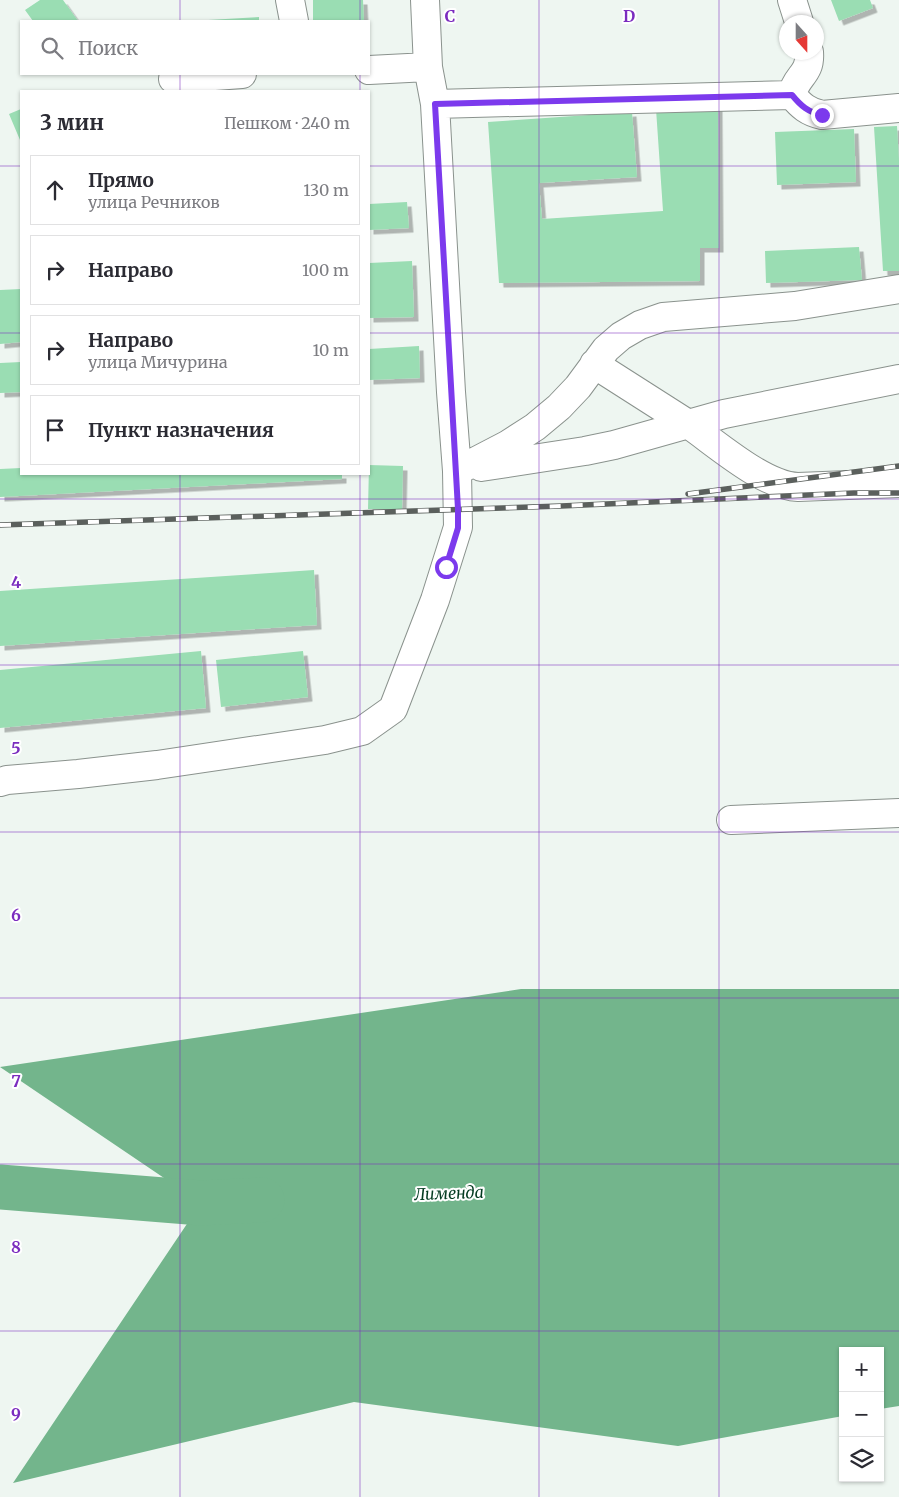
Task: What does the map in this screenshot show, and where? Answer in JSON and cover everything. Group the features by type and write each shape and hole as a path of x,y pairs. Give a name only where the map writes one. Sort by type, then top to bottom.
{"street":[{"path":"290,0 294,20"},
{"path":"0,782 78,774 325,740 362,731 393,709 435,600 458,528 457,471 435,104 428,67 425,0"},
{"path":"792,0 797,15"},
{"path":"792,95 794,85 807,71 809,60"},
{"path":"370,70 428,67"},
{"path":"173,79 228,75"},
{"path":"435,104 792,95"},
{"path":"792,95 802,107 811,113 822,115 899,108"},
{"path":"457,471 507,445 535,427 559,408 578,388 606,349 621,336 640,325 663,317 795,306 899,289"},
{"path":"594,364 688,424 753,470 783,485 899,483"},
{"path":"457,471 584,451 724,414 899,379"},
{"path":"731,820 899,813"}],"water":[{"path":"521,989 899,989 899,1406 884,1408 884,1347 839,1347 839,1417 678,1446 354,1402 13,1483 201,1203 0,1067"}],"building":[{"path":"40,0 63,0 77,20 32,20 25,10"},
{"path":"313,0 363,0 364,20 313,20"},
{"path":"831,0 870,0 873,8 839,21"},
{"path":"259,17 259,20 208,20"},
{"path":"718,106 719,248 700,248 700,281 499,283 488,122 632,112 637,177 539,183 542,219 663,211 656,109"},
{"path":"20,109 20,140 9,114"},
{"path":"897,126 899,161 899,271 883,271 874,127"},
{"path":"854,129 856,182 777,185 775,132"},
{"path":"407,202 409,228 370,230 370,204"},
{"path":"859,247 862,280 766,283 765,251"},
{"path":"412,261 414,317 370,318 370,263"},
{"path":"20,289 20,342 0,344 0,290"},
{"path":"419,346 420,378 370,380 370,349"},
{"path":"20,362 20,392 0,393 0,363"},
{"path":"370,465 403,466 402,509 368,509"},
{"path":"20,468 20,475 342,475 342,479 0,497 0,469"},
{"path":"314,570 317,625 0,646 0,591"},
{"path":"201,651 206,708 0,728 0,670"},
{"path":"303,651 308,697 221,707 216,660"}],"waterway":[{"name":"Лименда","path":"0,1187 201,1203 262,1200"}],"railway":[{"path":"688,494 899,466"},
{"path":"0,525 561,506 854,493 899,493"}],"route":[{"path":"446,567 458,528 458,509 435,104 792,95 802,107 811,113 822,115"}]}
